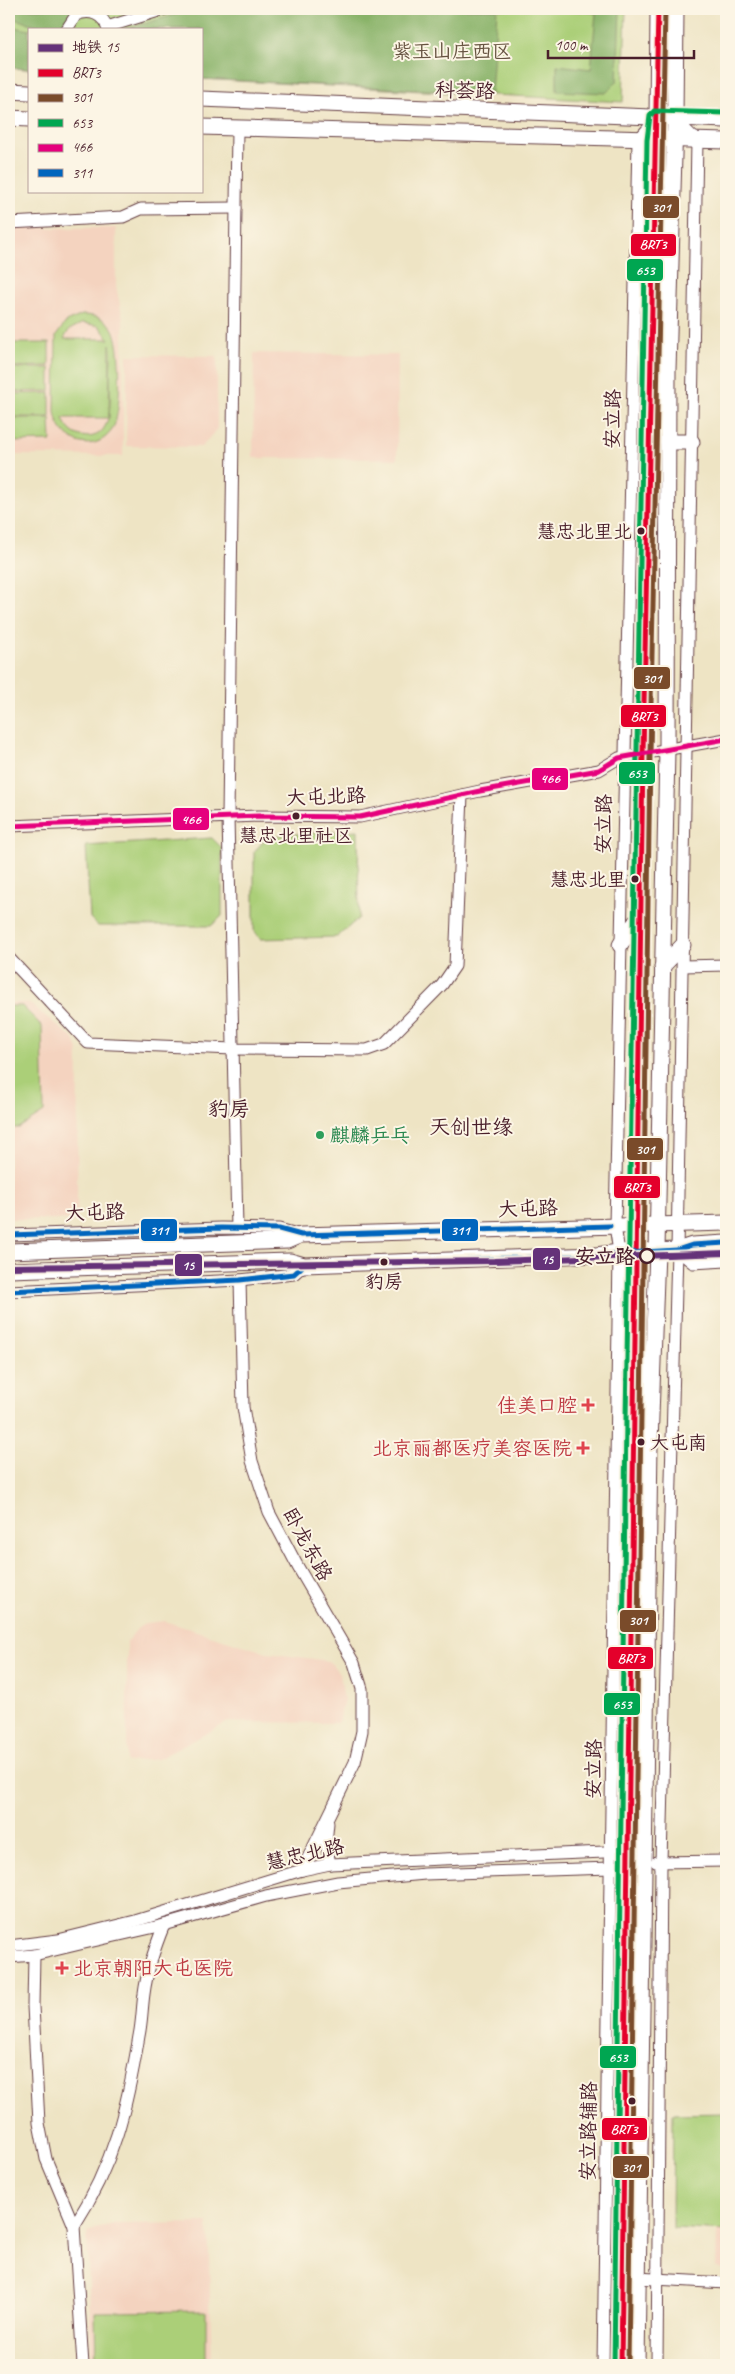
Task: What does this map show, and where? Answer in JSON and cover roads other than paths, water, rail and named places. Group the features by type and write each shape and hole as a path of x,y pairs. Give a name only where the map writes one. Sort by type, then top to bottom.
{"main road":[{"name":"安立路","path":"620,2365 619,1867 627,1851 643,754 658,9"},
{"path":"636,2365 650,1444 657,1251 667,750 668,370 678,9"},
{"path":"9,91 28,92"},
{"name":"科荟路","path":"202,99 726,120"},
{"path":"9,118 28,119"},
{"path":"202,127 726,141"},
{"path":"668,442 692,442"},
{"path":"620,945 641,914"},
{"path":"662,968 683,945"},
{"name":"大屯路","path":"9,1251 287,1241 301,1236 726,1223"},
{"path":"9,1270 290,1261 304,1265 596,1255 619,1252 677,1250 692,1244 726,1243"}],"street":[{"path":"68,28 76,15 89,12 102,18 107,28 165,9"},
{"path":"638,140 657,118"},
{"path":"657,2365 662,1862 683,966 697,141 675,119"},
{"path":"237,128 228,817 237,1228"},
{"name":"安立路","path":"619,1867 611,1851 619,1252 615,1226 638,140"},
{"path":"9,223 123,217 141,209 236,208"},
{"path":"686,746 726,739"},
{"name":"大屯北路","path":"9,826 228,817 360,816 599,770 619,758 686,746"},
{"path":"9,958 88,1043 233,1049 377,1048 384,1044 442,985 455,966 462,795"},
{"path":"683,966 726,965"},
{"name":"大屯路","path":"9,1235 237,1228 280,1229 301,1236"},
{"path":"677,1250 693,1262 726,1261"},
{"path":"9,1291 240,1280 294,1274 304,1265"},
{"name":"卧龙东路","path":"240,1280 243,1407 252,1461 269,1512 298,1567 354,1663 360,1677 363,1710 359,1747 350,1776 302,1870"},
{"name":"卧龙东路","path":"330,1864 326,1832 332,1811"},
{"path":"627,1851 644,1863"},
{"name":"慧忠北路","path":"9,1946 58,1940 135,1921 302,1870 330,1864 627,1851"},
{"name":"慧忠北路","path":"9,1957 34,1955 164,1925 266,1896 338,1882 425,1874 619,1867 662,1862 726,1861"},
{"name":"安立路辅路","path":"603,2365 619,1867"},
{"path":"74,2226 92,2198 122,2125 140,2033 146,1981 155,1947 164,1925"},
{"path":"34,1955 33,2006 39,2123 46,2158 60,2197 74,2226 83,2365"},
{"path":"637,2278 726,2283"}],"metro line":[{"name":"15","path":"9,1267 494,1261 726,1253"}],"place":[{"name":"慧忠北里北","path":"641,531"},
{"name":"慧忠北里社区","path":"296,816"},
{"name":"慧忠北里","path":"635,879"},
{"name":"麒麟乒乓","path":"320,1135"},
{"name":"安立路","path":"647,1256"},
{"name":"豹房","path":"384,1262"},
{"name":"佳美口腔","path":"588,1405"},
{"name":"大屯南","path":"641,1442"},
{"name":"北京丽都医疗美容医院","path":"583,1448"},
{"name":"北京朝阳大屯医院","path":"62,1968"}],"district":[{"name":"豹房","path":"229,1109"},
{"name":"天创世缘","path":"471,1127"}],"park label":[{"name":"紫玉山庄西区","path":"452,51"}]}
